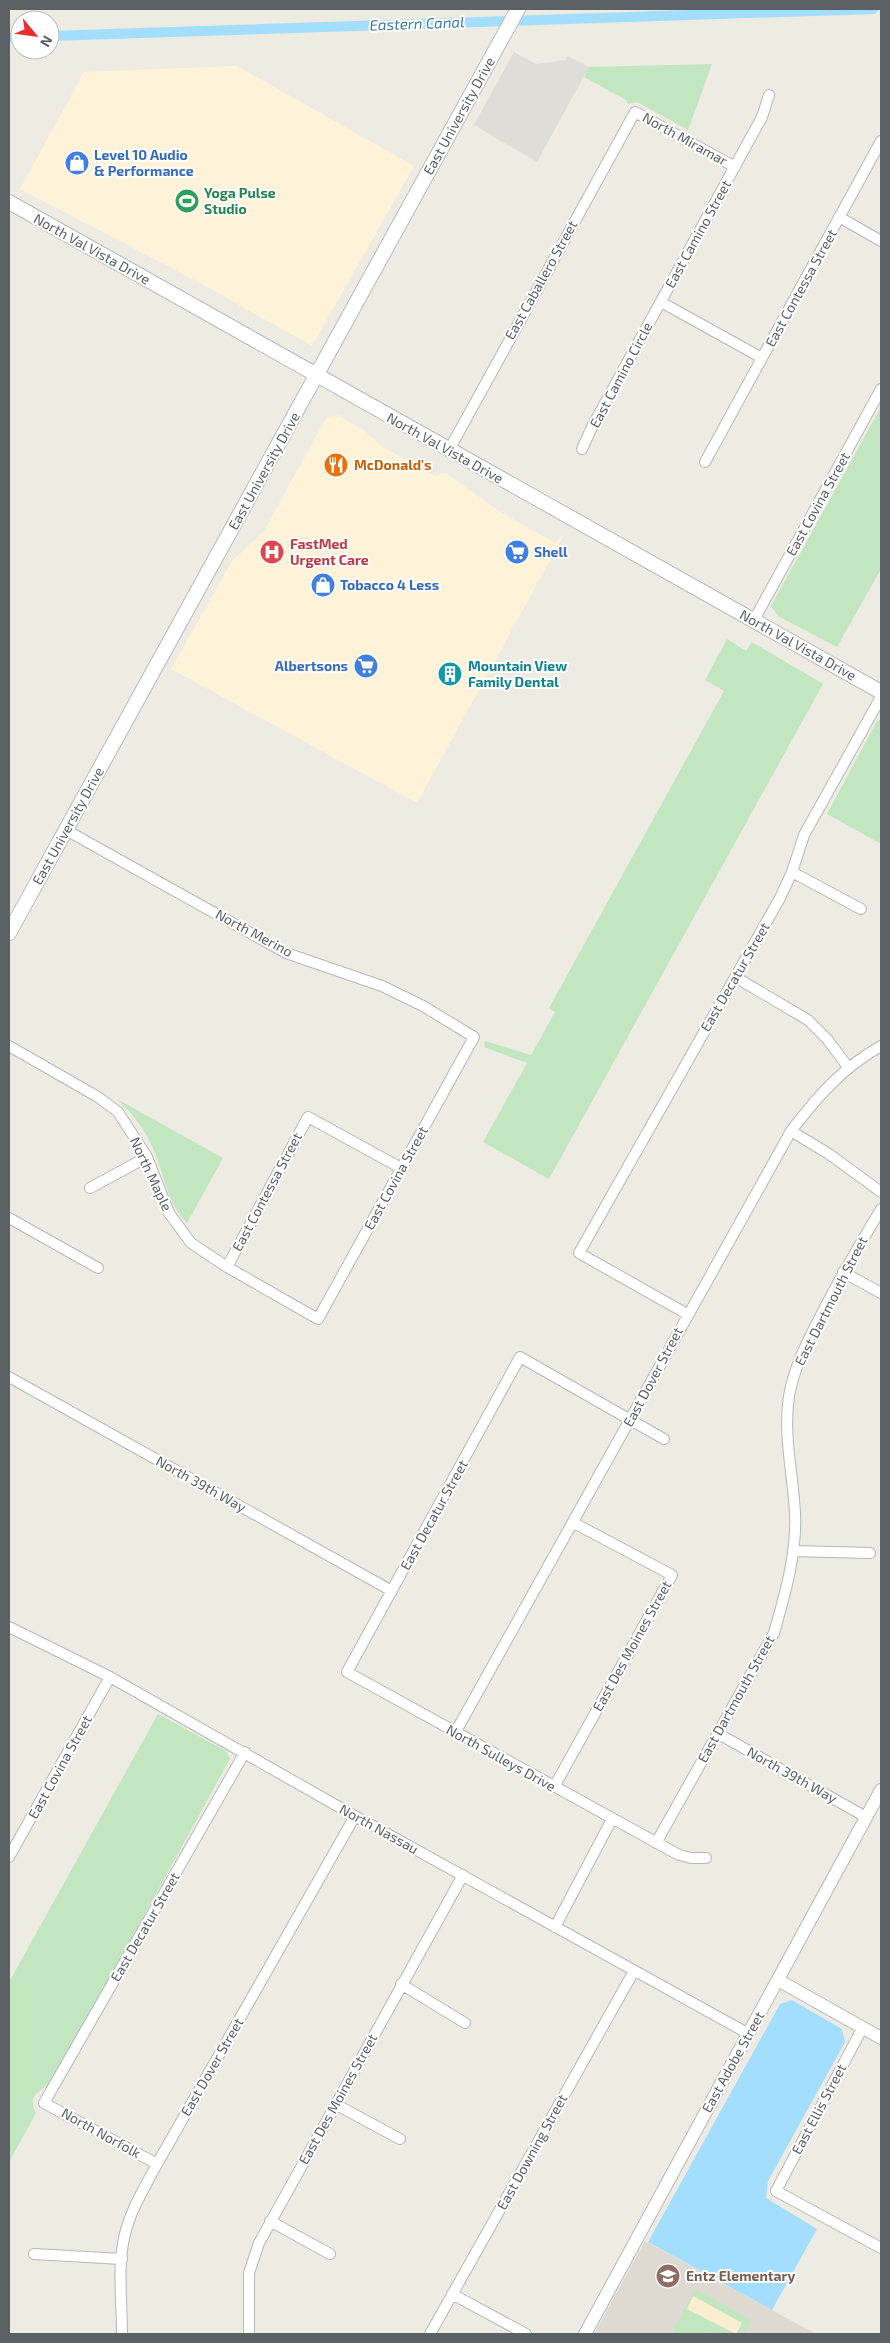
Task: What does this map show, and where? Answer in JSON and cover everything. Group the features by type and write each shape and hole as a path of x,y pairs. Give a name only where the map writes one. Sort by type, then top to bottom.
{"main road":[{"name":"East University Drive","path":"9,933 517,10"},
{"name":"North Val Vista Drive","path":"9,202 881,692"}],"street":[{"path":"735,167 765,110 769,95"},
{"name":"North Miramar","path":"635,112 735,167"},
{"name":"East Caballero Street","path":"449,450 635,112"},
{"name":"East Contessa Street","path":"705,462 881,141"},
{"name":"East Camino Street","path":"661,302 735,167"},
{"path":"839,217 881,241"},
{"path":"661,302 762,358"},
{"name":"East Camino Circle","path":"582,449 661,302"},
{"name":"East Covina Street","path":"754,620 881,389"},
{"name":"East Decatur Street","path":"687,1314 579,1253 780,898 792,872 804,834 881,697"},
{"name":"North Merino","path":"66,830 286,953 382,986 423,1006 474,1037"},
{"path":"792,872 861,909"},
{"path":"735,977 808,1020 827,1039 848,1067"},
{"name":"East Covina Street","path":"318,1319 474,1037"},
{"name":"North Maple","path":"9,1046 98,1096 118,1112 147,1157 168,1213 191,1242 227,1267 318,1319"},
{"name":"East Dover Street","path":"456,1733 574,1523 687,1314 791,1131 828,1085 848,1067 881,1046"},
{"name":"East Contessa Street","path":"227,1267 308,1117 401,1168"},
{"path":"791,1131 829,1154 881,1192"},
{"path":"90,1188 147,1157"},
{"name":"East Dartmouth Street","path":"656,1843 774,1633 785,1595 794,1551 795,1514 787,1416 789,1395 806,1345 843,1272 881,1209"},
{"path":"9,1218 98,1268"},
{"path":"843,1272 881,1293"},
{"name":"East Decatur Street","path":"347,1672 520,1357 631,1419"},
{"name":"North 39th Way","path":"9,1377 392,1591"},
{"path":"631,1419 664,1439"},
{"name":"East Des Moines Street","path":"554,1788 672,1575 574,1523"},
{"path":"794,1551 870,1554"},
{"name":"North Nassau","path":"9,1627 110,1676 355,1816 749,2034"},
{"name":"North Sulleys Drive","path":"347,1672 554,1788 679,1855 691,1858 706,1858"},
{"name":"East Covina Street","path":"9,1857 110,1676"},
{"name":"North 39th Way","path":"717,1732 866,1817"},
{"name":"East Decatur Street","path":"44,2103 245,1752"},
{"name":"East Adobe Street","path":"585,2334 881,1790"},
{"name":"East Dover Street","path":"122,2334 122,2259 124,2235 132,2211 355,1816"},
{"path":"555,1926 612,1819"},
{"name":"East Des Moines Street","path":"249,2334 252,2258 270,2221 463,1875"},
{"name":"East Downing Street","path":"430,2334 634,1971"},
{"path":"778,1980 881,2038"},
{"path":"401,1984 465,2023"},
{"name":"East Ellis Street","path":"863,2028 776,2191 881,2248"},
{"name":"North Norfolk","path":"44,2103 157,2164"},
{"path":"336,2104 400,2139"},
{"path":"270,2221 330,2254"},
{"path":"34,2254 122,2259"},
{"path":"452,2294 526,2334"}],"shaded area":[{"path":"514,52 536,64 566,60 568,56 589,67 537,162 474,125"},
{"path":"237,66 414,166 312,346 202,284 20,189 84,72"},
{"path":"338,415 363,430 383,447 437,477 439,474 446,473 499,511 555,543 564,535 417,803 171,669 232,561 264,531 326,418"},
{"name":"Entz Elementary","path":"645,2241 816,2334 594,2334"}],"green space":[{"path":"712,64 688,130 637,102 628,104 626,100 584,77 589,67"},
{"path":"881,407 881,569 837,647 778,616 771,606"},
{"path":"727,639 746,651 752,642 823,684 549,1179 483,1142 527,1063 484,1047 485,1041 531,1055 555,1012 549,1008 724,691 705,680"},
{"path":"881,719 881,844 827,814 877,721"},
{"path":"117,1099 223,1158 187,1223 169,1195 155,1152 147,1136"},
{"path":"158,1714 226,1751 230,1759 55,2078 35,2096 33,2106 36,2113 9,2162 9,1982"},
{"path":"695,2289 751,2320 743,2334 729,2334 725,2332 724,2334 716,2334 709,2331 707,2334 671,2334"}],"sand":[{"path":"693,2296 742,2323 736,2334 687,2309"}],"water":[{"path":"792,2000 842,2029 845,2042 768,2181 766,2198 817,2229 772,2310 648,2242 780,2004"}],"waterway":[{"name":"Eastern Canal","path":"60,36 873,9"}],"place":[{"name":"Level 10 Audio & Performance","path":"77,163"},
{"name":"Yoga Pulse Studio","path":"187,201"},
{"name":"McDonald's","path":"336,465"},
{"name":"FastMed Urgent Care","path":"272,552"},
{"name":"Shell","path":"517,552"},
{"name":"Tobacco 4 Less","path":"323,585"},
{"name":"Albertsons","path":"366,666"},
{"name":"Mountain View Family Dental","path":"450,674"},
{"name":"Entz Elementary","path":"668,2276"}]}
